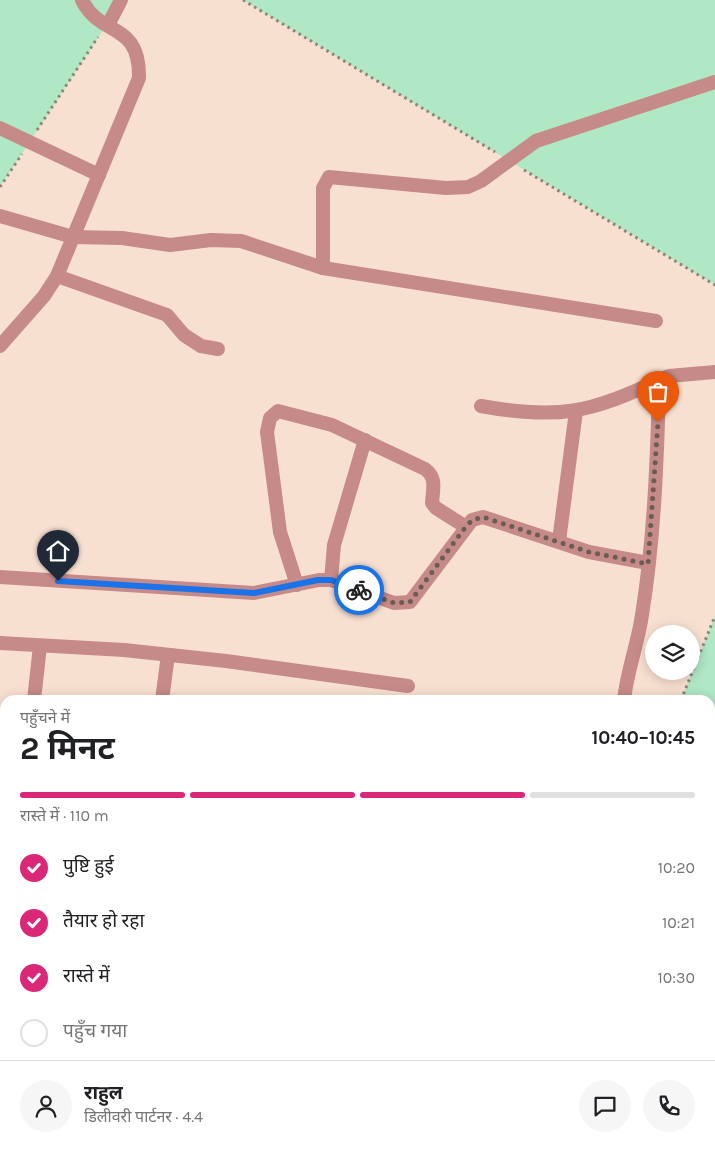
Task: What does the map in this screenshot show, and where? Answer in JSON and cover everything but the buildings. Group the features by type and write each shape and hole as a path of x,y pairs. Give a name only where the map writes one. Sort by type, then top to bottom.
{"street":[{"path":"0,346 44,296 57,276 139,78 139,63 132,42 105,29 82,0"},
{"path":"105,29 121,0"},
{"path":"323,268 323,188 328,177 446,188 468,186 480,181 536,141 715,82"},
{"path":"0,128 99,175"},
{"path":"0,216 74,237 122,238 170,245 211,240 241,241 323,268 656,321"},
{"path":"57,276 167,315 184,335 201,346 218,350"},
{"path":"481,406 521,412 576,411 601,406 669,376 715,372"},
{"path":"625,695 642,615 648,564 657,449 658,388 661,379"},
{"path":"297,585 276,513 267,432 270,418 278,411 332,424 425,469 432,475 432,503 436,508 466,527"},
{"path":"559,542 576,411"},
{"path":"331,580 334,546 365,440"},
{"path":"0,577 254,593 331,580 394,603 410,602 472,520 483,517 589,552 648,564"},
{"path":"0,643 168,655 408,686"},
{"path":"35,695 40,646"},
{"path":"163,695 168,655"}],"path":[{"path":"243,0 496,153"},
{"path":"32,138 105,29"},
{"path":"0,187 27,147"},
{"path":"521,168 715,286"},
{"path":"683,695 715,616"}],"green space":[{"path":"0,0 123,0 0,187"},
{"path":"243,0 715,0 715,285"},
{"path":"715,616 715,695 683,695 689,680 700,680 700,653"}],"way so far":[{"path":"359,590 394,603 403,604 410,602 464,529 472,520 483,517 589,552 648,564 655,486 658,422"}],"route":[{"path":"58,581 254,593 318,580 331,580 359,590"}]}
